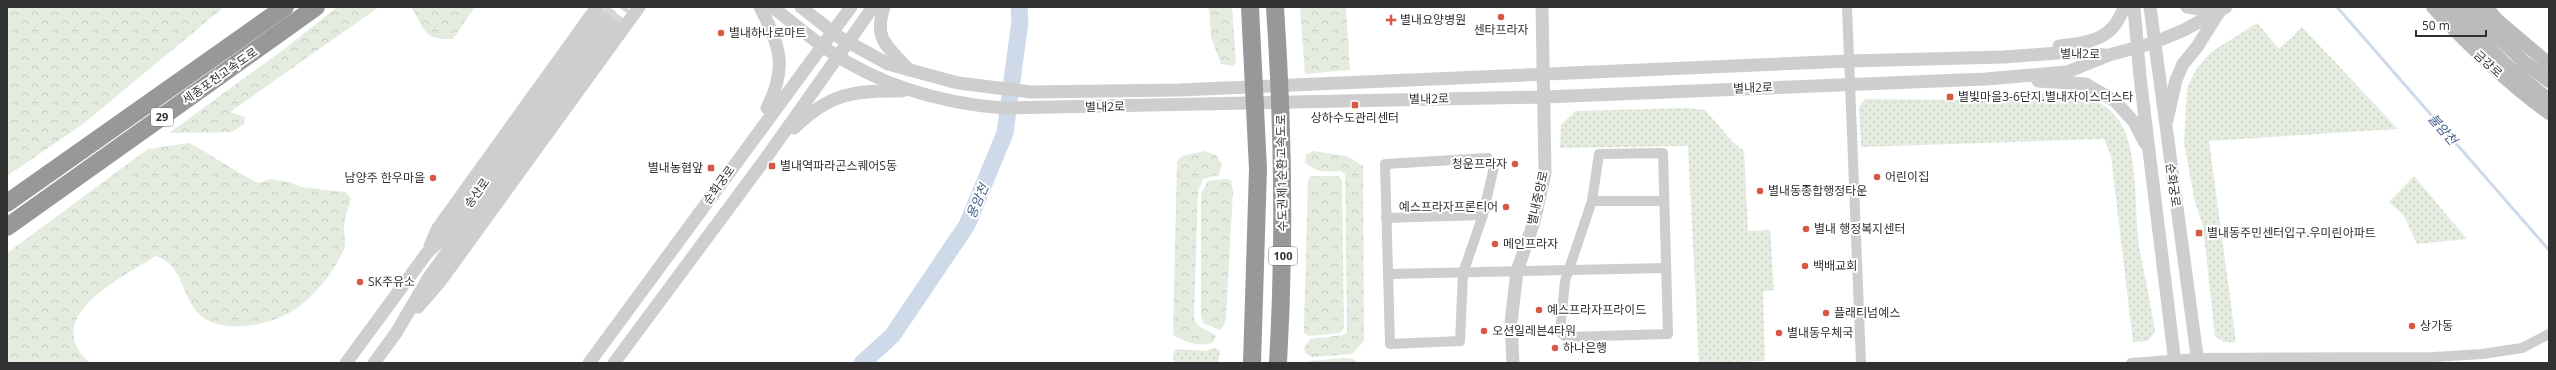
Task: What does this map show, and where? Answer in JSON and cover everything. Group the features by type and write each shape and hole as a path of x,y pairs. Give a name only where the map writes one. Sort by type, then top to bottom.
{"highway":[{"name":"세종포천고속도로","path":"7,203 285,7"},
{"name":"세종포천고속도로","path":"7,227 231,69 316,7"},
{"name":"수도권제1순환고속도로","path":"1250,7 1258,169 1252,363"},
{"name":"수도권제1순환고속도로","path":"1275,7 1279,69 1283,250 1278,363"}],"main road":[{"name":"금강로","path":"2433,7 2476,52 2515,88 2549,113"},
{"path":"2451,7 2506,65 2549,100"},
{"path":"2468,7 2524,62 2549,81"},
{"path":"2486,7 2497,20 2549,64"}],"street":[{"path":"427,253 438,228 597,7"},
{"path":"374,363 396,333 439,283 621,17 639,7"},
{"path":"753,138 775,93 781,69 778,44 760,7"},
{"name":"별내2로","path":"772,7 838,56 880,79 939,99 1003,108 1314,100 1544,97 1986,79 2067,72 2109,55 2153,43 2222,10"},
{"name":"별내2로","path":"801,7 848,42 888,64 910,72 1004,90 1071,93 1179,90 1849,61 2004,57 2071,52 2109,55"},
{"name":"순화궁로","path":"589,363 753,138 851,7"},
{"name":"순화궁로","path":"614,363 772,150 873,7"},
{"path":"884,7 879,24 882,41 910,72"},
{"name":"별내중앙로","path":"1513,363 1511,323 1517,272 1534,222 1545,173 1545,74 1542,7"},
{"path":"1847,7 1861,363"},
{"path":"2004,57 2075,44 2108,35 2120,19 2124,7"},
{"name":"순화궁로","path":"2134,7 2149,151 2175,361"},
{"name":"순화궁로","path":"2150,7 2153,43 2198,360"},
{"path":"2165,129 2176,80 2183,64 2197,47 2222,10 2187,7"},
{"name":"송산로","path":"346,363 427,253 446,234 621,17"},
{"path":"1986,79 2086,84 2115,101 2134,122 2149,151"},
{"path":"772,150 806,116 827,102 849,93 913,91"},
{"path":"1663,153 1664,201 1668,334 1566,337 1560,332 1568,270 1592,201 1599,154 1663,153"},
{"path":"1488,158 1494,167 1483,215 1464,273 1460,341 1390,344 1386,218 1385,164 1488,158"},
{"path":"1592,201 1664,201"},
{"path":"1386,218 1483,215"},
{"path":"1388,274 1666,268"},
{"path":"2131,363 2198,360 2434,357 2474,355 2522,348 2549,334"}],"green space":[{"path":"7,7 224,7 83,124 7,176"},
{"path":"337,7 379,7 230,112 245,117 244,124 232,132 169,133 287,47"},
{"path":"411,7 475,7 453,39 443,39 435,38 426,32"},
{"path":"1209,7 1232,7 1236,61 1233,66 1221,64 1211,37"},
{"path":"1300,7 1346,7 1350,70 1305,74"},
{"path":"2257,23 2279,49 2302,27 2398,129 2209,141 2236,342 2224,342 2215,336 2203,226 2195,202 2184,143 2187,88 2197,68 2211,52"},
{"path":"2060,93 2077,95 2094,100 2101,104 2115,115 2126,135 2131,150 2140,251 2155,332 2148,341 2133,342 2111,156 2104,139 1861,147 1859,107 1865,99 1979,100 1995,94"},
{"path":"1686,108 1705,110 1732,141 1744,151 1748,231 1770,230 1774,290 1763,291 1765,361 1699,363 1688,146 1560,148 1561,125 1575,111"},
{"path":"189,143 259,183 270,179 290,182 301,187 345,192 351,198 344,225 344,249 324,282 311,296 287,314 262,323 248,326 222,325 210,321 200,315 194,308 172,266 165,260 156,256 107,287 91,300 79,314 74,330 77,346 90,363 7,363 7,253 148,149"},
{"path":"1205,151 1216,155 1222,164 1219,175 1203,179 1198,192 1194,318 1198,325 1216,336 1212,343 1197,344 1181,339 1173,334 1177,162 1182,156"},
{"path":"1313,151 1347,156 1363,166 1364,341 1352,354 1312,357 1306,354 1304,348 1310,339 1344,335 1347,331 1345,174 1340,171 1321,171 1309,166 1305,162 1306,155"},
{"path":"1311,176 1338,176 1342,180 1344,327 1340,333 1309,336 1304,333 1304,326 1308,180"},
{"path":"2414,176 2467,239 2417,244 2404,216 2389,202"},
{"path":"1225,179 1231,180 1233,191 1226,318 1224,325 1220,330 1203,323 1201,316 1201,194 1208,181"},
{"path":"1215,347 1220,351 1218,363 1174,363 1173,355 1175,349 1206,351"},
{"path":"1345,358 1353,359 1357,363 1307,363 1309,361"}],"waterway":[{"name":"용암천","path":"862,363 892,336 967,225 1005,133 1020,21 1019,7"},
{"name":"불암천","path":"2337,7 2549,250"}],"tunnel":[{"path":"604,19 613,7"},
{"path":"612,26 626,7"}],"place":[{"name":"센타프라자","path":"1501,17"},
{"name":"별내요양병원","path":"1391,20"},
{"name":"별내하나로마트","path":"721,33"},
{"name":"별빛마을3-6단지.별내자이스더스타","path":"1950,97"},
{"name":"상하수도관리센터","path":"1355,105"},
{"name":"청운프라자","path":"1515,164"},
{"name":"별내역파라곤스퀘어S동","path":"772,166"},
{"name":"별내농협앞","path":"711,168"},
{"name":"어린이집","path":"1877,177"},
{"name":"남양주 한우마을","path":"433,178"},
{"name":"별내동종합행정타운","path":"1760,191"},
{"name":"예스프라자프론티어","path":"1506,207"},
{"name":"별내 행정복지센터","path":"1806,229"},
{"name":"별내동주민센터입구.우미린아파트","path":"2199,233"},
{"name":"메인프라자","path":"1495,244"},
{"name":"백배교회","path":"1805,266"},
{"name":"SK주유소","path":"360,282"},
{"name":"예스프라자프라이드","path":"1539,310"},
{"name":"플래티넘예스","path":"1826,313"},
{"name":"상가동","path":"2412,326"},
{"name":"오션일레븐4타워","path":"1484,331"},
{"name":"별내동우체국","path":"1779,333"},
{"name":"하나은행","path":"1555,348"}]}
